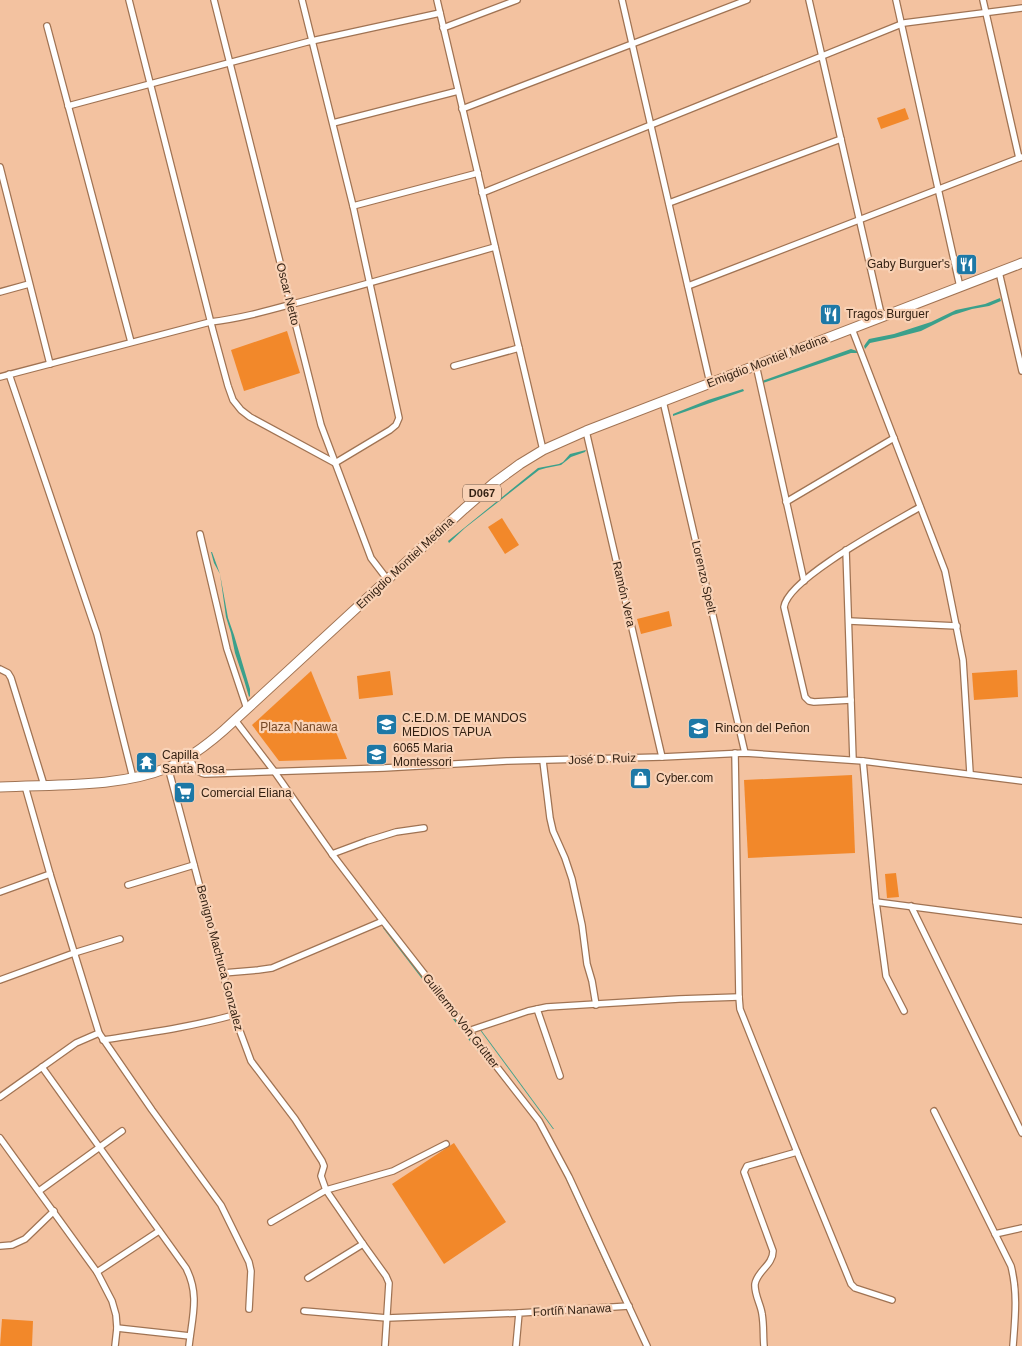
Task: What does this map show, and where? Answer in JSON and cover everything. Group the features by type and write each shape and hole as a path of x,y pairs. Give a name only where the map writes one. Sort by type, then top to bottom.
{"main road":[{"name":"Emigdio Montiel Medina","path":"0,787 106,782 133,778 168,767 189,757 235,720 464,508 494,482 543,450 586,431 1022,263"}],"street":[{"path":"129,0 210,322 232,400 250,417 335,463 390,430 396,425 399,418 353,206 302,0"},
{"name":"Oscar Netto","path":"214,0 321,425 371,558 387,579"},
{"path":"437,0 543,450"},
{"path":"443,28 516,0"},
{"path":"622,0 710,383"},
{"path":"462,109 747,0"},
{"path":"809,0 882,318"},
{"path":"896,0 960,287"},
{"path":"688,286 1020,157 983,0"},
{"path":"482,193 901,24 1022,8"},
{"path":"68,106 312,41 440,13"},
{"path":"47,26 131,342"},
{"path":"333,123 458,91"},
{"path":"669,203 841,139"},
{"path":"0,167 50,364"},
{"path":"353,206 478,174"},
{"path":"0,377 210,322 227,320 290,304 495,247"},
{"path":"999,272 1022,371"},
{"path":"0,292 29,284"},
{"path":"852,329 945,571 963,660 970,774"},
{"path":"454,366 518,348"},
{"path":"756,365 804,581"},
{"path":"9,374 97,634 133,778"},
{"name":"Lorenzo Spelt","path":"663,401 745,753"},
{"name":"Ramón Vera","path":"586,431 662,756"},
{"path":"786,502 894,438"},
{"path":"851,700 814,702 809,701 806,697 784,607 785,602 788,596 804,581 846,550 920,507"},
{"path":"200,534 227,648 247,709"},
{"path":"846,550 852,760"},
{"path":"848,621 956,626"},
{"path":"0,669 8,673 11,678 44,785"},
{"name":"Guillermo Von Grütter","path":"235,720 274,771 332,854 539,1121 569,1177 647,1346"},
{"path":"735,753 740,1009 851,1284 855,1288 892,1300"},
{"name":"José D. Ruiz","path":"189,757 195,769 205,774 745,753 863,761 1022,781"},
{"path":"543,760 550,818 553,831 566,858 572,879 596,1004"},
{"path":"863,761 876,902 886,976 904,1011"},
{"name":"Benigno Machuca Gonzalez","path":"168,767 234,1015 251,1061 295,1119 324,1164 321,1176 326,1190 389,1283 385,1346"},
{"path":"25,786 99,1033 221,1204 249,1262 251,1271 249,1309"},
{"path":"332,854 396,832 424,828"},
{"path":"128,885 194,864"},
{"path":"0,892 50,874"},
{"path":"876,902 1022,922"},
{"path":"911,906 1022,1133"},
{"path":"223,973 272,968 383,921"},
{"path":"0,980 74,953 120,939"},
{"path":"468,1031 546,1007 739,997"},
{"path":"537,1009 560,1076"},
{"path":"103,1040 211,1022 234,1015"},
{"path":"0,1097 76,1043 99,1033"},
{"path":"42,1067 186,1268 193,1286 194,1301 190,1346"},
{"path":"934,1111 1011,1266 1015,1280 1016,1295 1013,1346"},
{"path":"39,1191 122,1131"},
{"path":"0,1138 97,1272 112,1300 116,1315 115,1346"},
{"path":"271,1222 326,1190 393,1171 446,1144"},
{"path":"764,1346 762,1316 755,1290 756,1281 772,1260 773,1250 744,1172 746,1166 797,1152"},
{"path":"0,1246 12,1245 25,1238 54,1211"},
{"path":"995,1234 1022,1228"},
{"path":"97,1272 159,1231"},
{"path":"308,1278 362,1244"},
{"name":"Fortíñ Nanawa","path":"516,1346 519,1313 629,1306"},
{"path":"304,1311 387,1318 519,1313"},
{"path":"117,1328 190,1336"}],"green space":[{"path":"905,108 909,119 881,129 877,118"},
{"path":"287,331 300,373 244,391 231,350"},
{"path":"502,518 519,545 505,554 488,527"},
{"path":"669,611 672,626 641,634 637,619"},
{"path":"1017,670 1018,697 974,700 972,673"},
{"name":"Plaza Nanawa","path":"311,671 347,759 279,761 252,725"},
{"path":"390,671 393,695 359,699 357,676"},
{"path":"852,775 855,853 748,858 744,780"},
{"path":"896,873 899,897 887,898 885,874"},
{"path":"454,1143 506,1222 444,1264 392,1184"},
{"path":"2,1319 33,1321 32,1346 0,1346"}],"water":[{"path":"1000,298 1001,301 953,315 921,331 870,343 865,349 864,346 869,339 894,334 931,322 956,310 985,304"},
{"path":"851,349 857,351 857,353 851,353 763,383 762,381"},
{"path":"743,389 744,391 673,416 673,414 708,400"},
{"path":"586,450 571,457 561,465 539,470 465,528 449,543 448,541 538,468 559,464 570,454"},
{"path":"212,552 220,574 214,563"},
{"path":"220,574 228,618 250,689 249,697 226,617"},
{"path":"385,927 487,1061 486,1062 383,928"},
{"path":"481,1030 554,1129 553,1129"},
{"path":"553,1151 623,1300 622,1301"}],"place":[{"name":"Gaby Burguer's","path":"966,264"},
{"name":"Tragos Burguer","path":"830,314"},
{"name":"C.E.D.M. DE MANDOS MEDIOS TAPUA","path":"386,725"},
{"name":"Rincon del Peñon","path":"699,728"},
{"name":"6065 Maria Montessori","path":"377,755"},
{"name":"Capilla Santa Rosa","path":"146,762"},
{"name":"Cyber.com","path":"640,778"},
{"name":"Comercial Eliana","path":"185,793"}]}
